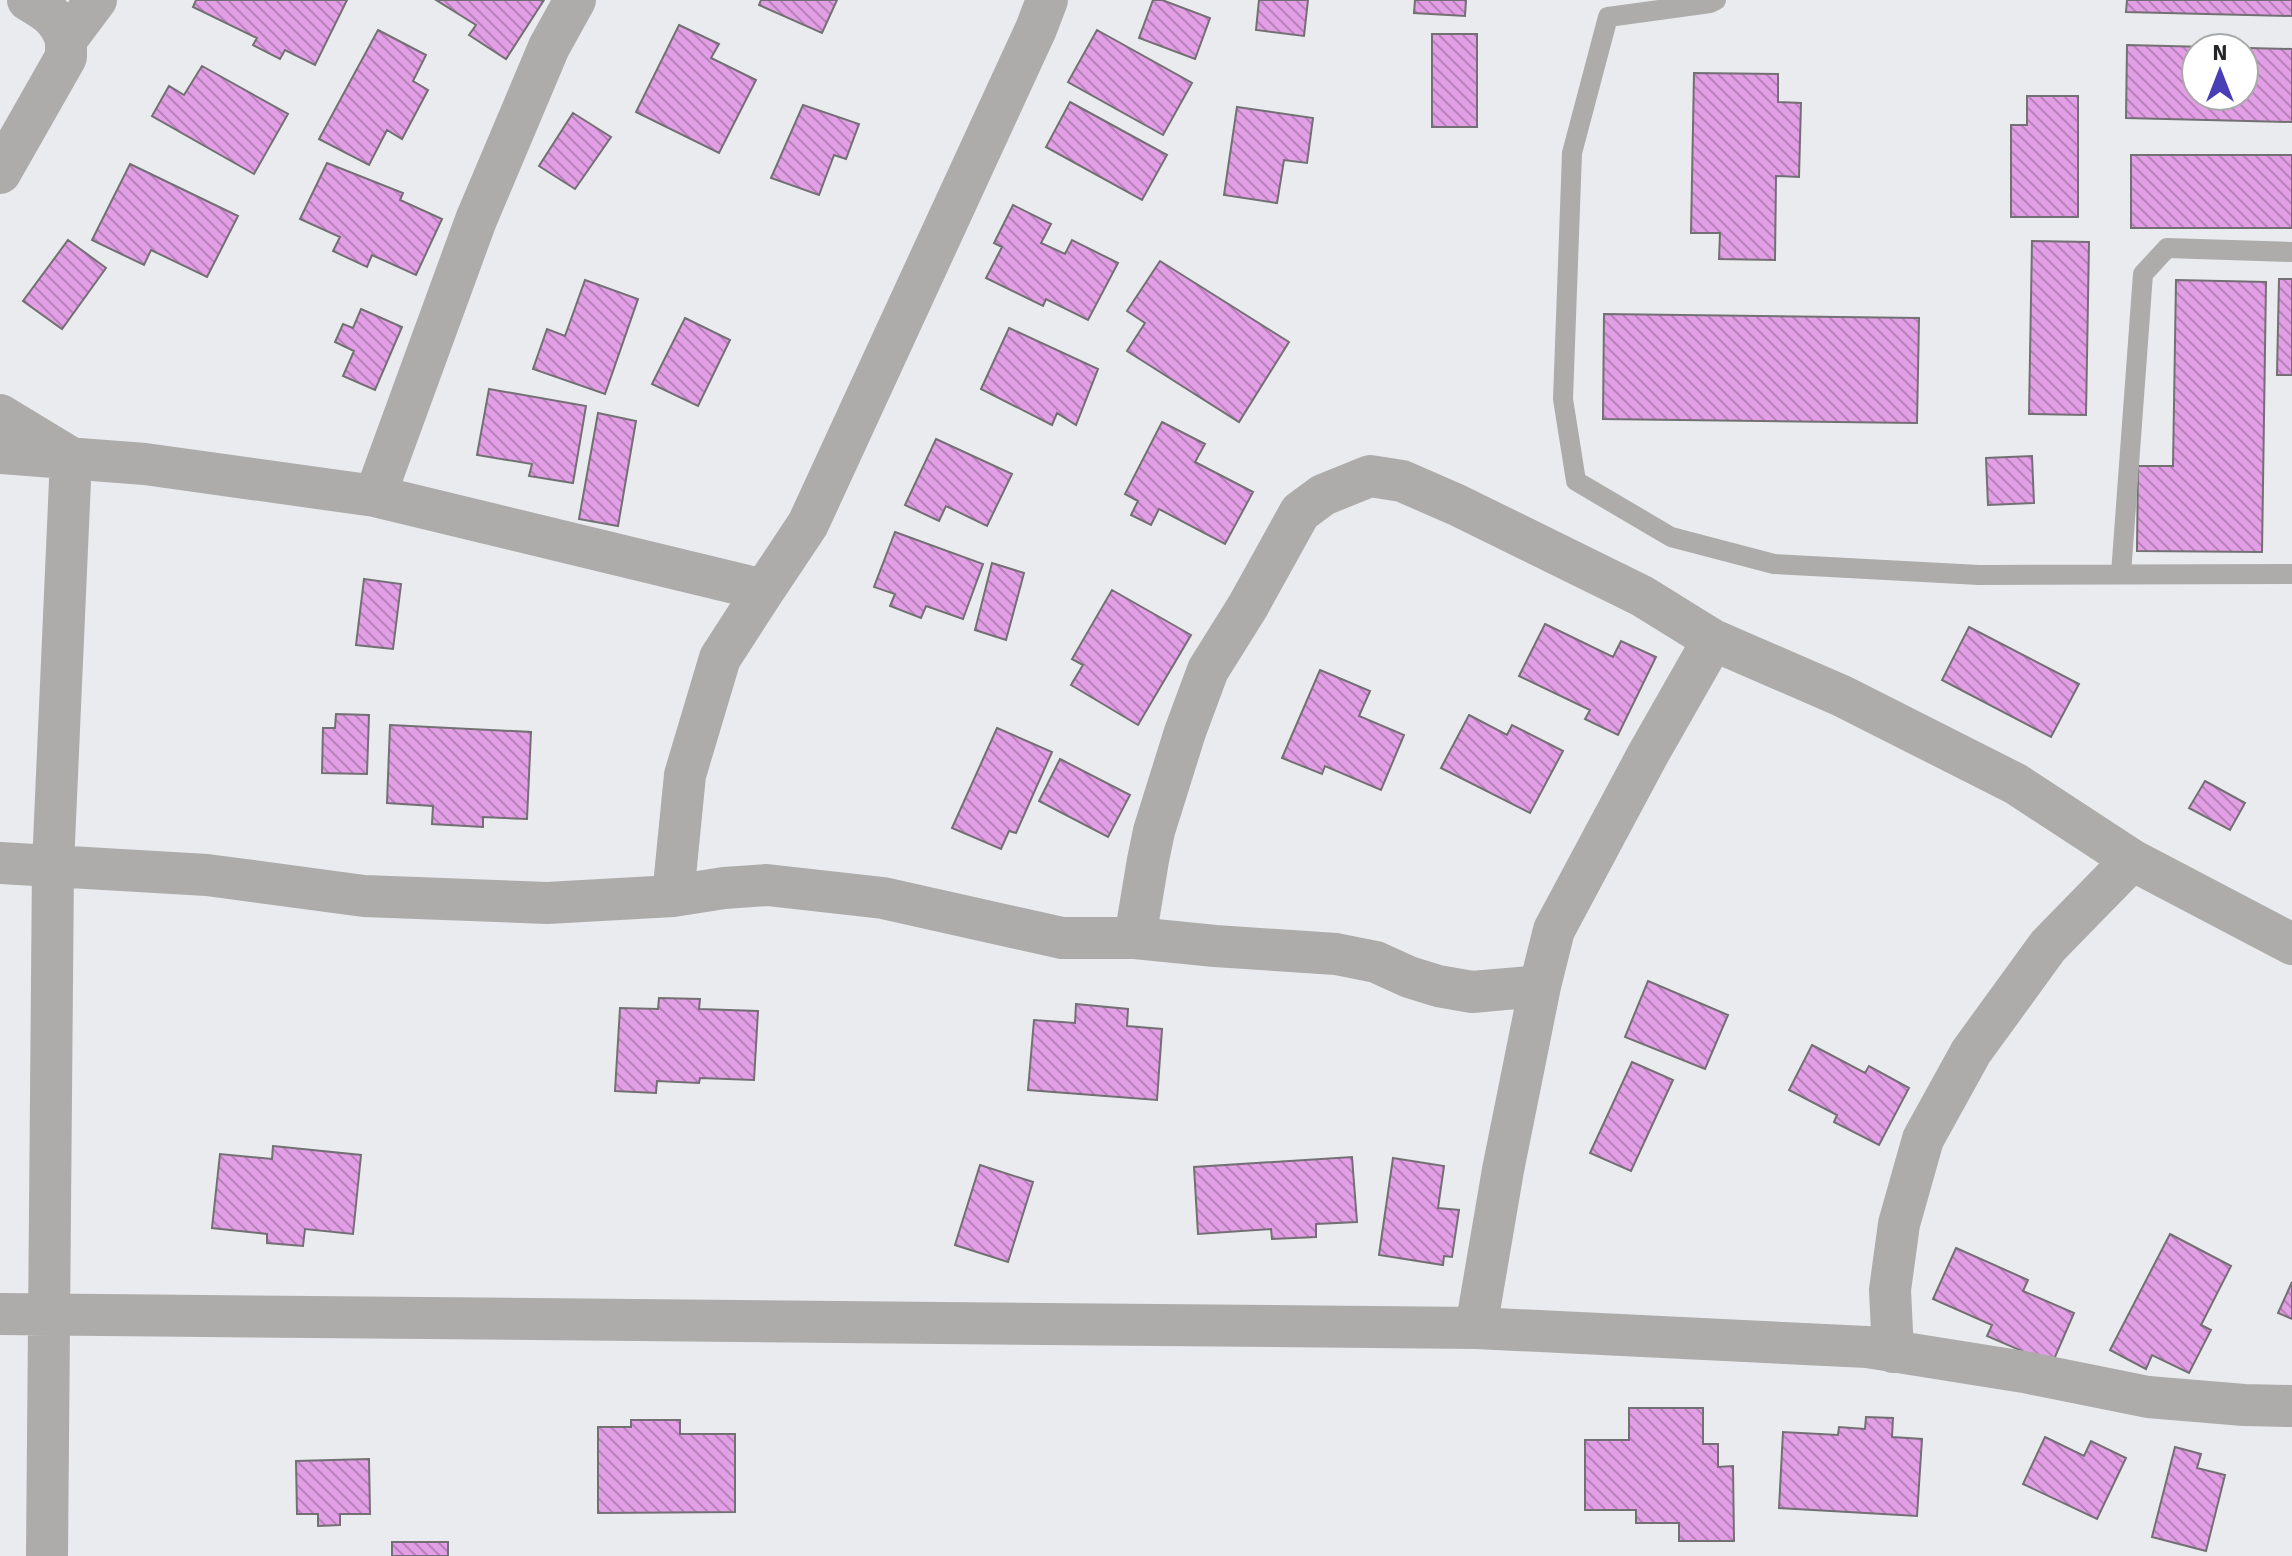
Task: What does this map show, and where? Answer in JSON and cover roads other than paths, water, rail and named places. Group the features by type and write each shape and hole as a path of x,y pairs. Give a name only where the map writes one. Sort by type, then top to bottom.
{"street":[{"path":"0,173 66,57 66,40 61,25 44,9 28,0"},
{"path":"66,40 96,0"},
{"path":"375,496 476,220 549,47 575,0"},
{"path":"673,896 685,775 720,658 813,513 932,258 1047,0"},
{"path":"0,415 71,458"},
{"path":"0,453 145,464 375,496 764,590"},
{"path":"47,1556 53,865 71,458"},
{"path":"1135,938 1154,831 1208,670 1300,512 1323,495 1370,476 1402,481 1457,505 1642,596 1713,640 1842,696 2016,784 2132,860 2292,944"},
{"path":"1476,1328 1503,1170 1554,930 1713,640"},
{"path":"1893,1352 1890,1290 1899,1224 1923,1139 1971,1052 2048,946 2132,860"},
{"path":"0,863 207,875 364,896 547,903 673,896 767,885 883,898 1062,938 1135,938 1336,954 1376,962 1438,986 1472,992 1540,986"},
{"path":"0,1314 1476,1328 1867,1347 2024,1372 2148,1397 2292,1406"}],"lane":[{"path":"1716,0 1608,17 1572,153 1563,399 1576,481 1671,537 1774,564 1979,575 2292,574"},
{"path":"2121,574 2143,274 2167,248 2292,252"}]}
